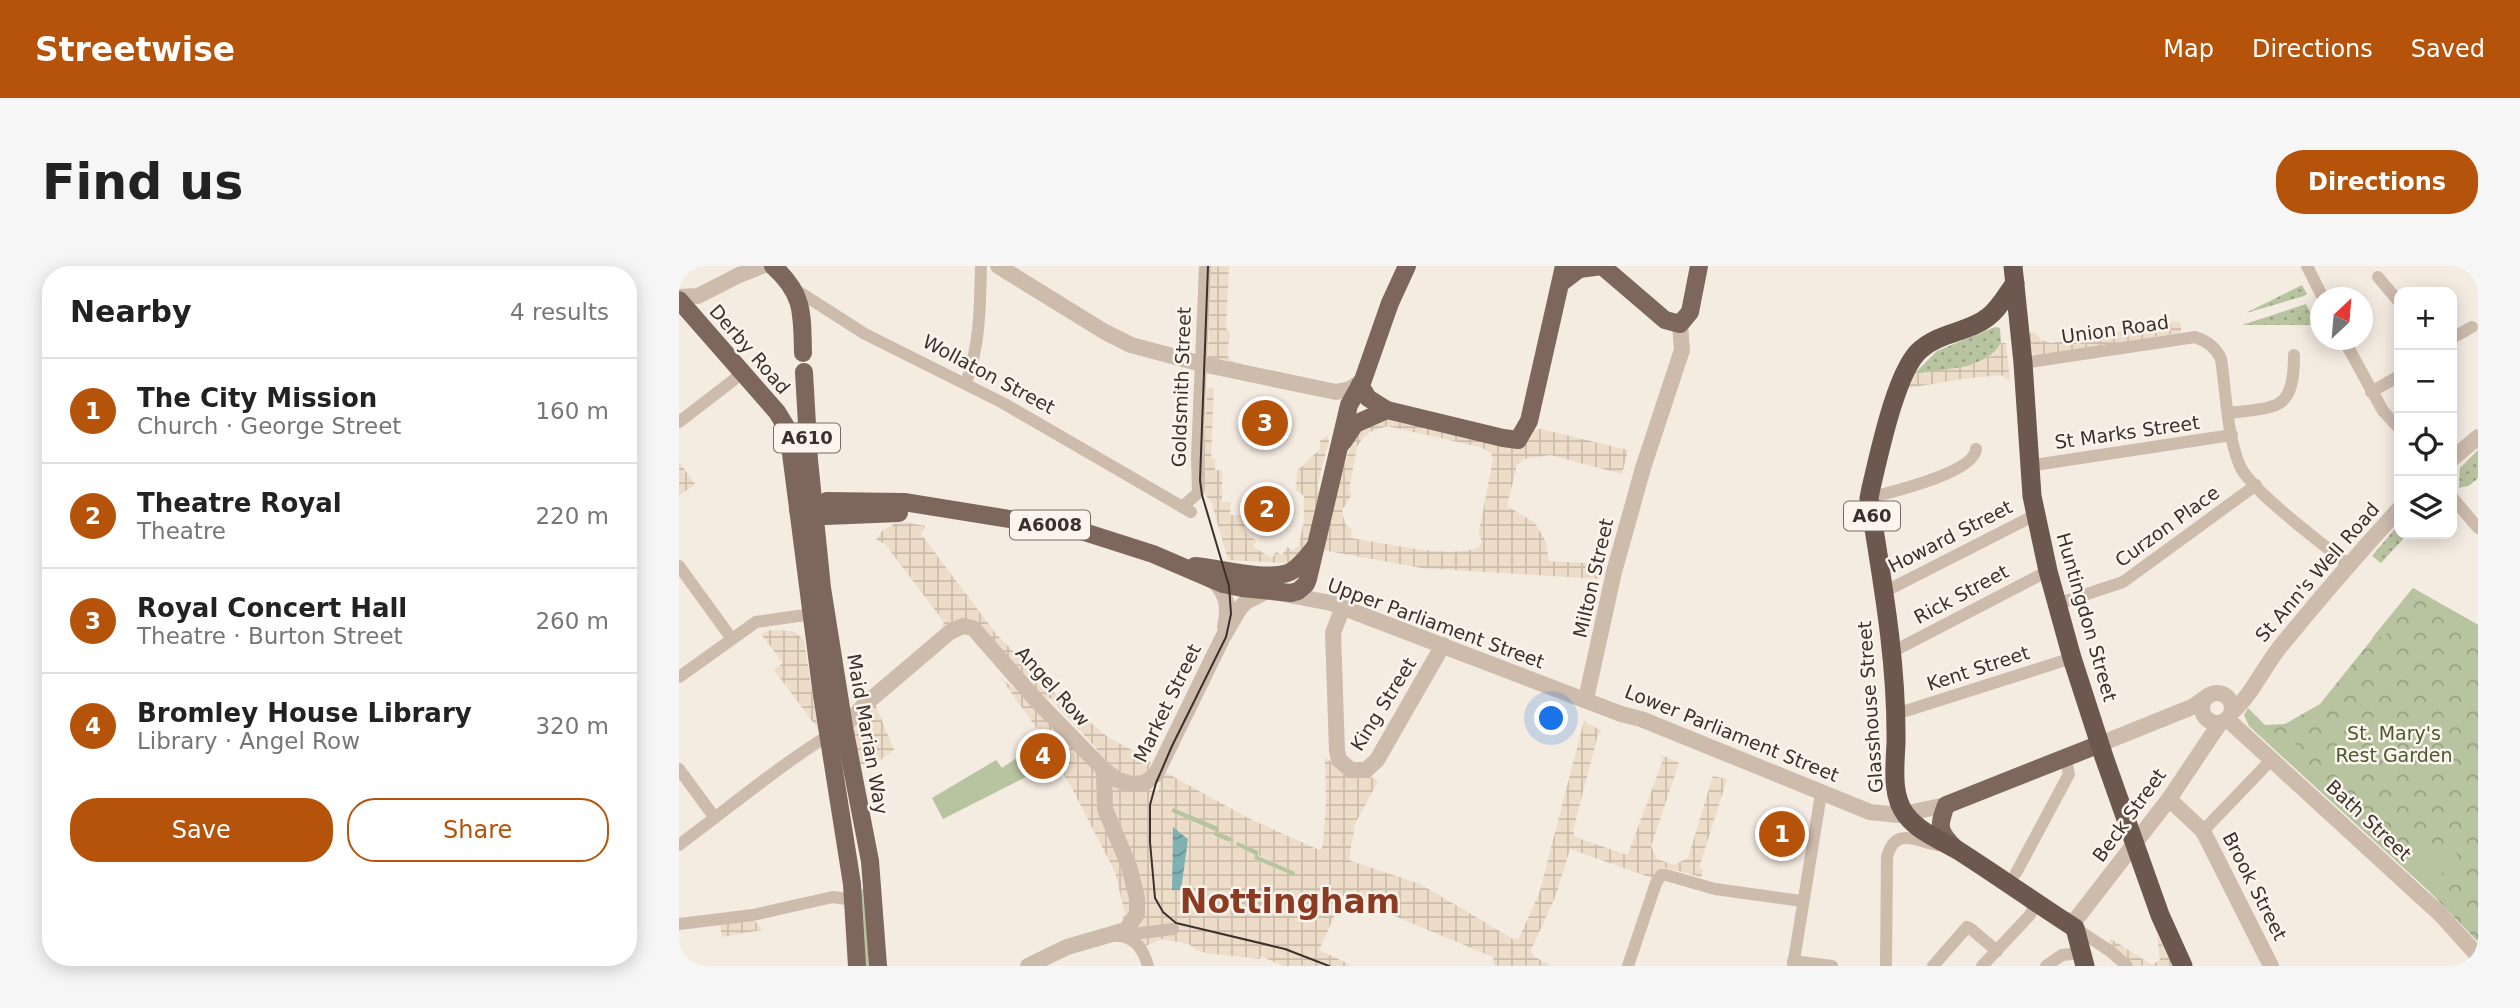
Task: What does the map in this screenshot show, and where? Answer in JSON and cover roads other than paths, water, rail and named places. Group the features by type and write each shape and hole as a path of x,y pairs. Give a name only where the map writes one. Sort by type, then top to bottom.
{"highway":[{"name":"Huntingdon Street","path":"2014,274 2023,363 2028,466 2047,570 2072,658 2134,844 2160,915 2183,966"},
{"name":"Glasshouse Street","path":"1905,814 1896,792 1896,714 1892,652 1870,498 1899,389 1914,358 1933,341 1987,319 2014,274"},
{"name":"A60","path":"1905,814 1918,828 1957,850 2070,924"},
{"path":"2070,924 2084,960"}],"main road":[{"name":"Wollaton Street","path":"773,266 792,278"},
{"path":"1273,592 1298,591 1306,584 1349,405 1362,386 1390,303 1407,266"},
{"path":"1362,386 1372,402 1387,410 1518,440 1528,421 1563,274 1602,266 1659,316 1673,324 1680,324 1688,318 1690,312 1699,266"},
{"path":"792,278 802,317 803,353"},
{"name":"Derby Road","path":"679,298 744,372 777,412 788,430 806,510"},
{"name":"A610","path":"804,372 806,510"},
{"path":"777,412 794,413 804,405"},
{"path":"1339,447 1357,423 1387,410"},
{"name":"Upper Parliament Street","path":"806,510 826,516 922,512 934,508 1012,518 1079,530 1153,554 1215,581 1242,589 1273,592"},
{"name":"Maid Marian Way","path":"806,510 809,614 818,660 870,860 878,966"},
{"name":"Maid Marian Way","path":"806,510 822,589 853,900 857,966"},
{"path":"1153,554 1194,566 1265,575 1292,571 1314,548"},
{"path":"1957,850 1941,833 1940,821 1946,805 2100,744"}],"street":[{"path":"679,298 698,296 740,270 762,266"},
{"path":"966,383 974,360 981,266"},
{"path":"1000,266 1105,332 1131,345 1202,364 1336,392 1362,386 1357,423"},
{"name":"Goldsmith Street","path":"1186,507 1198,492 1205,266"},
{"path":"2394,296 2382,282 2397,277"},
{"name":"Wollaton Street","path":"792,278 865,334 966,383 1186,507"},
{"name":"Milton Street","path":"1592,701 1614,572 1643,468 1682,350 1680,324"},
{"path":"2457,335 2472,327"},
{"name":"Union Road","path":"2023,363 2195,337 2212,345 2221,359 2229,413"},
{"path":"2349,350 2371,392 2394,423"},
{"path":"2294,355 2294,377 2286,399 2271,407 2229,413 2239,465 2256,485 2349,565"},
{"path":"679,422 744,372"},
{"path":"2371,392 2394,380"},
{"name":"St Marks Street","path":"2028,466 2232,435"},
{"path":"2457,454 2478,437"},
{"path":"1870,498 1911,487 1963,466 1974,457 1976,449"},
{"name":"Curzon Place","path":"2057,604 2123,582 2256,485"},
{"path":"2457,503 2478,528"},
{"name":"Howard Street","path":"1884,592 2035,514"},
{"name":"St Ann's Well Road","path":"2226,718 2241,704 2268,663 2394,515"},
{"path":"679,566 732,639"},
{"name":"Rick Street","path":"1892,652 2047,570"},
{"name":"Market Street","path":"1215,581 1221,587 1228,604 1223,636"},
{"path":"1306,584 1337,605"},
{"name":"Upper Parliament Street","path":"1273,592 1337,605 1592,701"},
{"name":"Market Street","path":"1104,770 1124,782 1149,779 1240,608 1246,602 1273,592"},
{"name":"King Street","path":"1337,605 1333,634 1337,751 1339,760 1351,770 1366,770 1377,760 1443,645"},
{"path":"679,677 756,622 809,614"},
{"name":"Angel Row","path":"837,731 950,632 963,626 973,628 1036,700 1104,770"},
{"name":"Kent Street","path":"1896,714 2072,658"},
{"name":"St Ann's Well Road","path":"2225,695 2241,687 2268,663"},
{"path":"2100,744 2192,707 2208,696 2216,693 2225,695 2231,702 2226,718 2210,721 2203,714 2203,704 2208,696"},
{"name":"Lower Parliament Street","path":"1592,701 1870,812 1895,815 1946,805"},
{"name":"Bath Street","path":"2226,718 2440,914 2478,956"},
{"name":"Beck Street","path":"2070,924 2169,799 2226,718"},
{"path":"679,845 742,796 837,731"},
{"path":"2016,873 2069,774 2065,757"},
{"path":"2203,831 2272,759"},
{"path":"679,769 715,818"},
{"path":"1028,966 1066,947 1126,930 1137,914 1137,898 1129,866 1105,808 1104,770"},
{"name":"Lower Parliament Street","path":"1849,805 1881,808 1896,792"},
{"path":"1821,794 1793,964 1832,966"},
{"name":"Brook Street","path":"2169,799 2203,831 2271,966"},
{"path":"1887,966 1887,857 1892,843 1904,837 1957,850"},
{"path":"1628,966 1655,883 1661,875 1715,889 1802,901"},
{"path":"679,924 753,915 833,897 853,900"},
{"path":"1982,966 2029,916 2038,902"},
{"path":"2070,924 2127,966"},
{"path":"1933,966 1967,928 1997,951"},
{"path":"1103,937 1173,929"},
{"path":"1120,936 1138,944 1148,966"},
{"path":"2046,966 2062,956 2084,960"}],"water":[{"path":"1173,827 1188,839 1181,890 1172,890"}],"tram line":[{"path":"1208,266 1200,480 1229,586 1231,614 1226,637 1172,746 1150,805 1155,898 1163,912 1176,923 1285,949 1329,966"}],"place":[{"name":"Royal Concert Hall","path":"1265,423"},
{"name":"Theatre Royal","path":"1267,509"},
{"name":"Bromley House Library","path":"1043,756"},
{"name":"The City Mission","path":"1782,834"}],"district":[{"name":"Nottingham","path":"1290,901"}],"park label":[{"name":"St. Mary's Rest Garden","path":"2394,744"}]}
